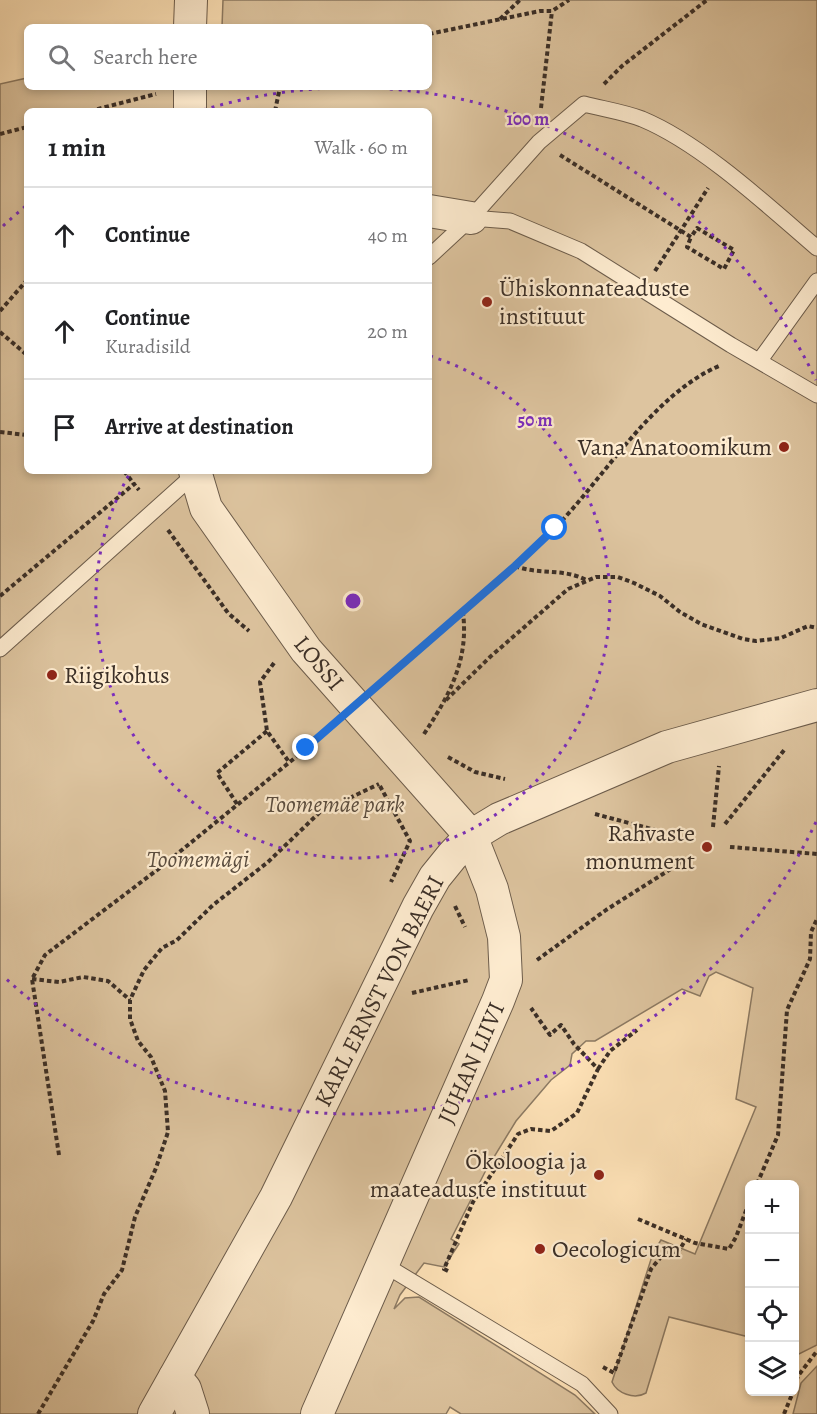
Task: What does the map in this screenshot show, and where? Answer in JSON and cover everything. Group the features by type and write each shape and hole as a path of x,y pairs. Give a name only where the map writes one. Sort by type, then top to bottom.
{"street":[{"path":"190,0 190,24"},
{"path":"175,90 188,108"},
{"path":"432,212 471,218"},
{"name":"LOSSI","path":"197,474 206,508 306,650 471,836"},
{"name":"KARL ERNST VON BAERI","path":"154,1414 276,1197 369,1004 435,877 471,836 530,805 667,747 815,706"},
{"name":"JUHAN LIIVI","path":"317,1414 506,980 507,955 499,914 471,836"},
{"path":"175,1377 185,1389 193,1414"}],"lane":[{"path":"432,254 471,218 539,142 584,104 642,119 674,136 721,168 817,248"},
{"path":"471,218 510,221 581,251 731,345 817,395"},
{"path":"760,360 817,281"},
{"path":"0,649 194,474"},
{"path":"383,1264 582,1384 610,1414"}],"path":[{"path":"500,19 520,0"},
{"path":"584,104 622,66 707,0"},
{"path":"432,33 540,11 552,11 567,1"},
{"path":"552,11 539,142 691,237"},
{"path":"102,108 175,90"},
{"path":"275,108 279,90"},
{"path":"115,108 117,104"},
{"path":"0,134 24,128"},
{"path":"644,289 721,168"},
{"path":"697,228 734,250 724,269 687,247 691,237 697,228"},
{"path":"0,311 24,283"},
{"path":"0,332 24,352"},
{"path":"59,1155 32,979 45,955 161,867 290,762 515,566 555,528 644,426 689,381 726,363 760,360"},
{"path":"0,432 24,435"},
{"path":"126,474 155,510"},
{"path":"0,596 134,484"},
{"path":"515,566 529,571 576,574 586,580"},
{"path":"446,700 543,609 568,589 586,580 618,577 634,583 660,596 680,612 701,624 742,639 756,641 781,638 808,627 817,628"},
{"path":"420,740 446,700 462,656 465,628 463,612"},
{"path":"280,655 260,682 267,730 290,762"},
{"path":"363,696 369,703"},
{"path":"725,824 791,742 815,706"},
{"path":"237,804 218,772 267,730"},
{"path":"443,754 476,772 505,779 514,777"},
{"path":"712,828 719,760"},
{"path":"38,1414 93,1321 104,1294 122,1270 135,1217 156,1168 168,1132 165,1090 151,1057 138,1041 130,1019 130,1000 144,970 162,948 177,940 213,905 268,862 320,812 379,784"},
{"path":"730,847 817,854"},
{"path":"506,980 543,957 606,910 686,860"},
{"path":"759,1180 778,1135 785,1068 787,1010 810,959 811,932 817,919"},
{"path":"32,979 59,982 83,976 108,981 130,1000"},
{"path":"369,1004 476,978"},
{"path":"530,1006 550,1035 561,1025 574,1044 598,1069"},
{"path":"446,1264 473,1202 518,1134 531,1129 550,1131 577,1113 598,1069 610,1051 637,1030"},
{"path":"638,1219 713,1248 729,1249 745,1213"},
{"path":"614,1373 651,1269 664,1253 677,1254 686,1239"},
{"path":"799,1375 817,1351"},
{"path":"784,1414 792,1396"}],"green space":[{"name":"Toomemäe park","path":"223,0 817,0 817,1345 799,1354 799,1180 745,1180 745,1336 669,1317 646,1393 636,1396 626,1394 612,1382 653,1253 661,1240 695,1254 756,1107 736,1099 753,988 716,972 709,976 700,996 682,989 595,1041 586,1041 572,1054 570,1065 551,1080 516,1121 486,1170 451,1239 459,1244 444,1267 424,1263 400,1295 394,1309 405,1298 419,1297 575,1395 595,1414 461,1414 450,1407 446,1414 0,1414 0,84 24,79 24,90 432,90 432,24 222,24"},
{"path":"817,1366 817,1414 793,1414 801,1383"}],"place":[{"name":"Ühiskonnateaduste instituut","path":"487,302"},
{"name":"Vana Anatoomikum","path":"784,447"},
{"name":"Riigikohus","path":"52,675"},
{"name":"Rahvaste monument","path":"707,847"},
{"name":"Ökoloogia ja maateaduste instituut","path":"599,1175"},
{"name":"Oecologicum","path":"540,1249"}],"route":[{"path":"306,748 401,667 555,528"}],"park label":[{"name":"Toomemägi","path":"198,859"}]}
